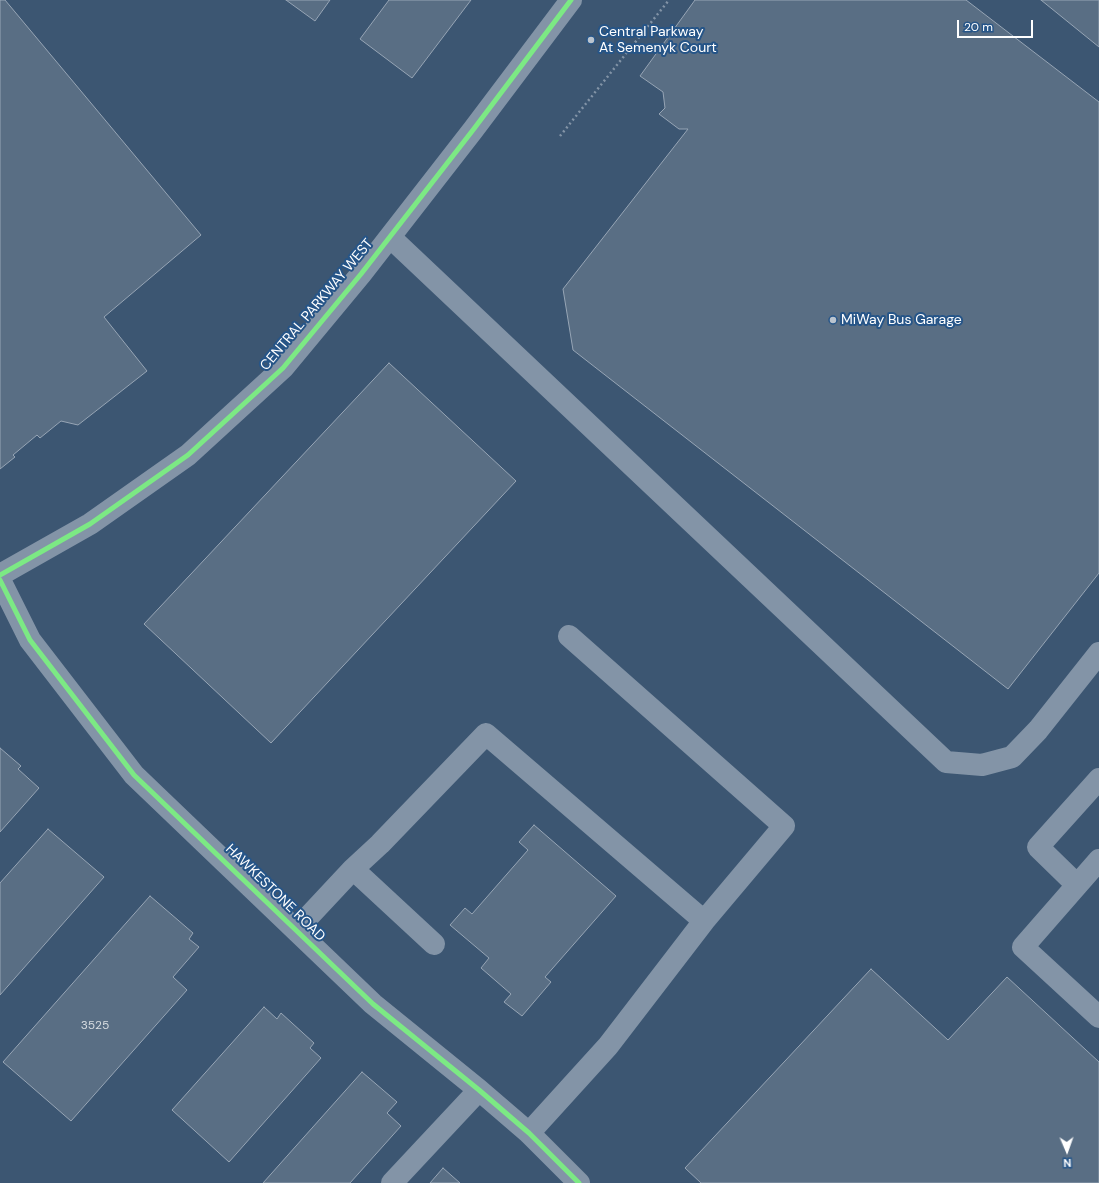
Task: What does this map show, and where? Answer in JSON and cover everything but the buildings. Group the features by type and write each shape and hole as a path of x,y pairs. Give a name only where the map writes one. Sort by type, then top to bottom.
{"street":[{"name":"CENTRAL PARKWAY WEST","path":"0,575 90,524 188,455 283,368 361,274 571,0"},
{"path":"390,236 946,762 982,765 1012,757 1038,730 1099,653"},
{"name":"HAWKESTONE ROAD","path":"0,580 30,640 134,775 373,1004 479,1090 528,1133 579,1183"},
{"path":"528,1133 608,1046 704,921 784,826 569,636"},
{"path":"296,930 486,734 704,921"},
{"path":"1077,885 1038,847 1099,779"},
{"path":"1099,860 1023,947 1099,1017"},
{"path":"353,870 434,944"},
{"path":"392,1183 479,1090"}],"path":[{"path":"560,136 669,0"}],"cycle path":[{"path":"0,575 90,524 188,455 283,368 361,274 473,130 571,0"},
{"path":"0,580 30,640 134,775 373,1004 479,1090 529,1133 579,1183"}],"place":[{"name":"Central Parkway At Semenyk Court","path":"591,40"},
{"name":"MiWay Bus Garage","path":"833,320"}]}
